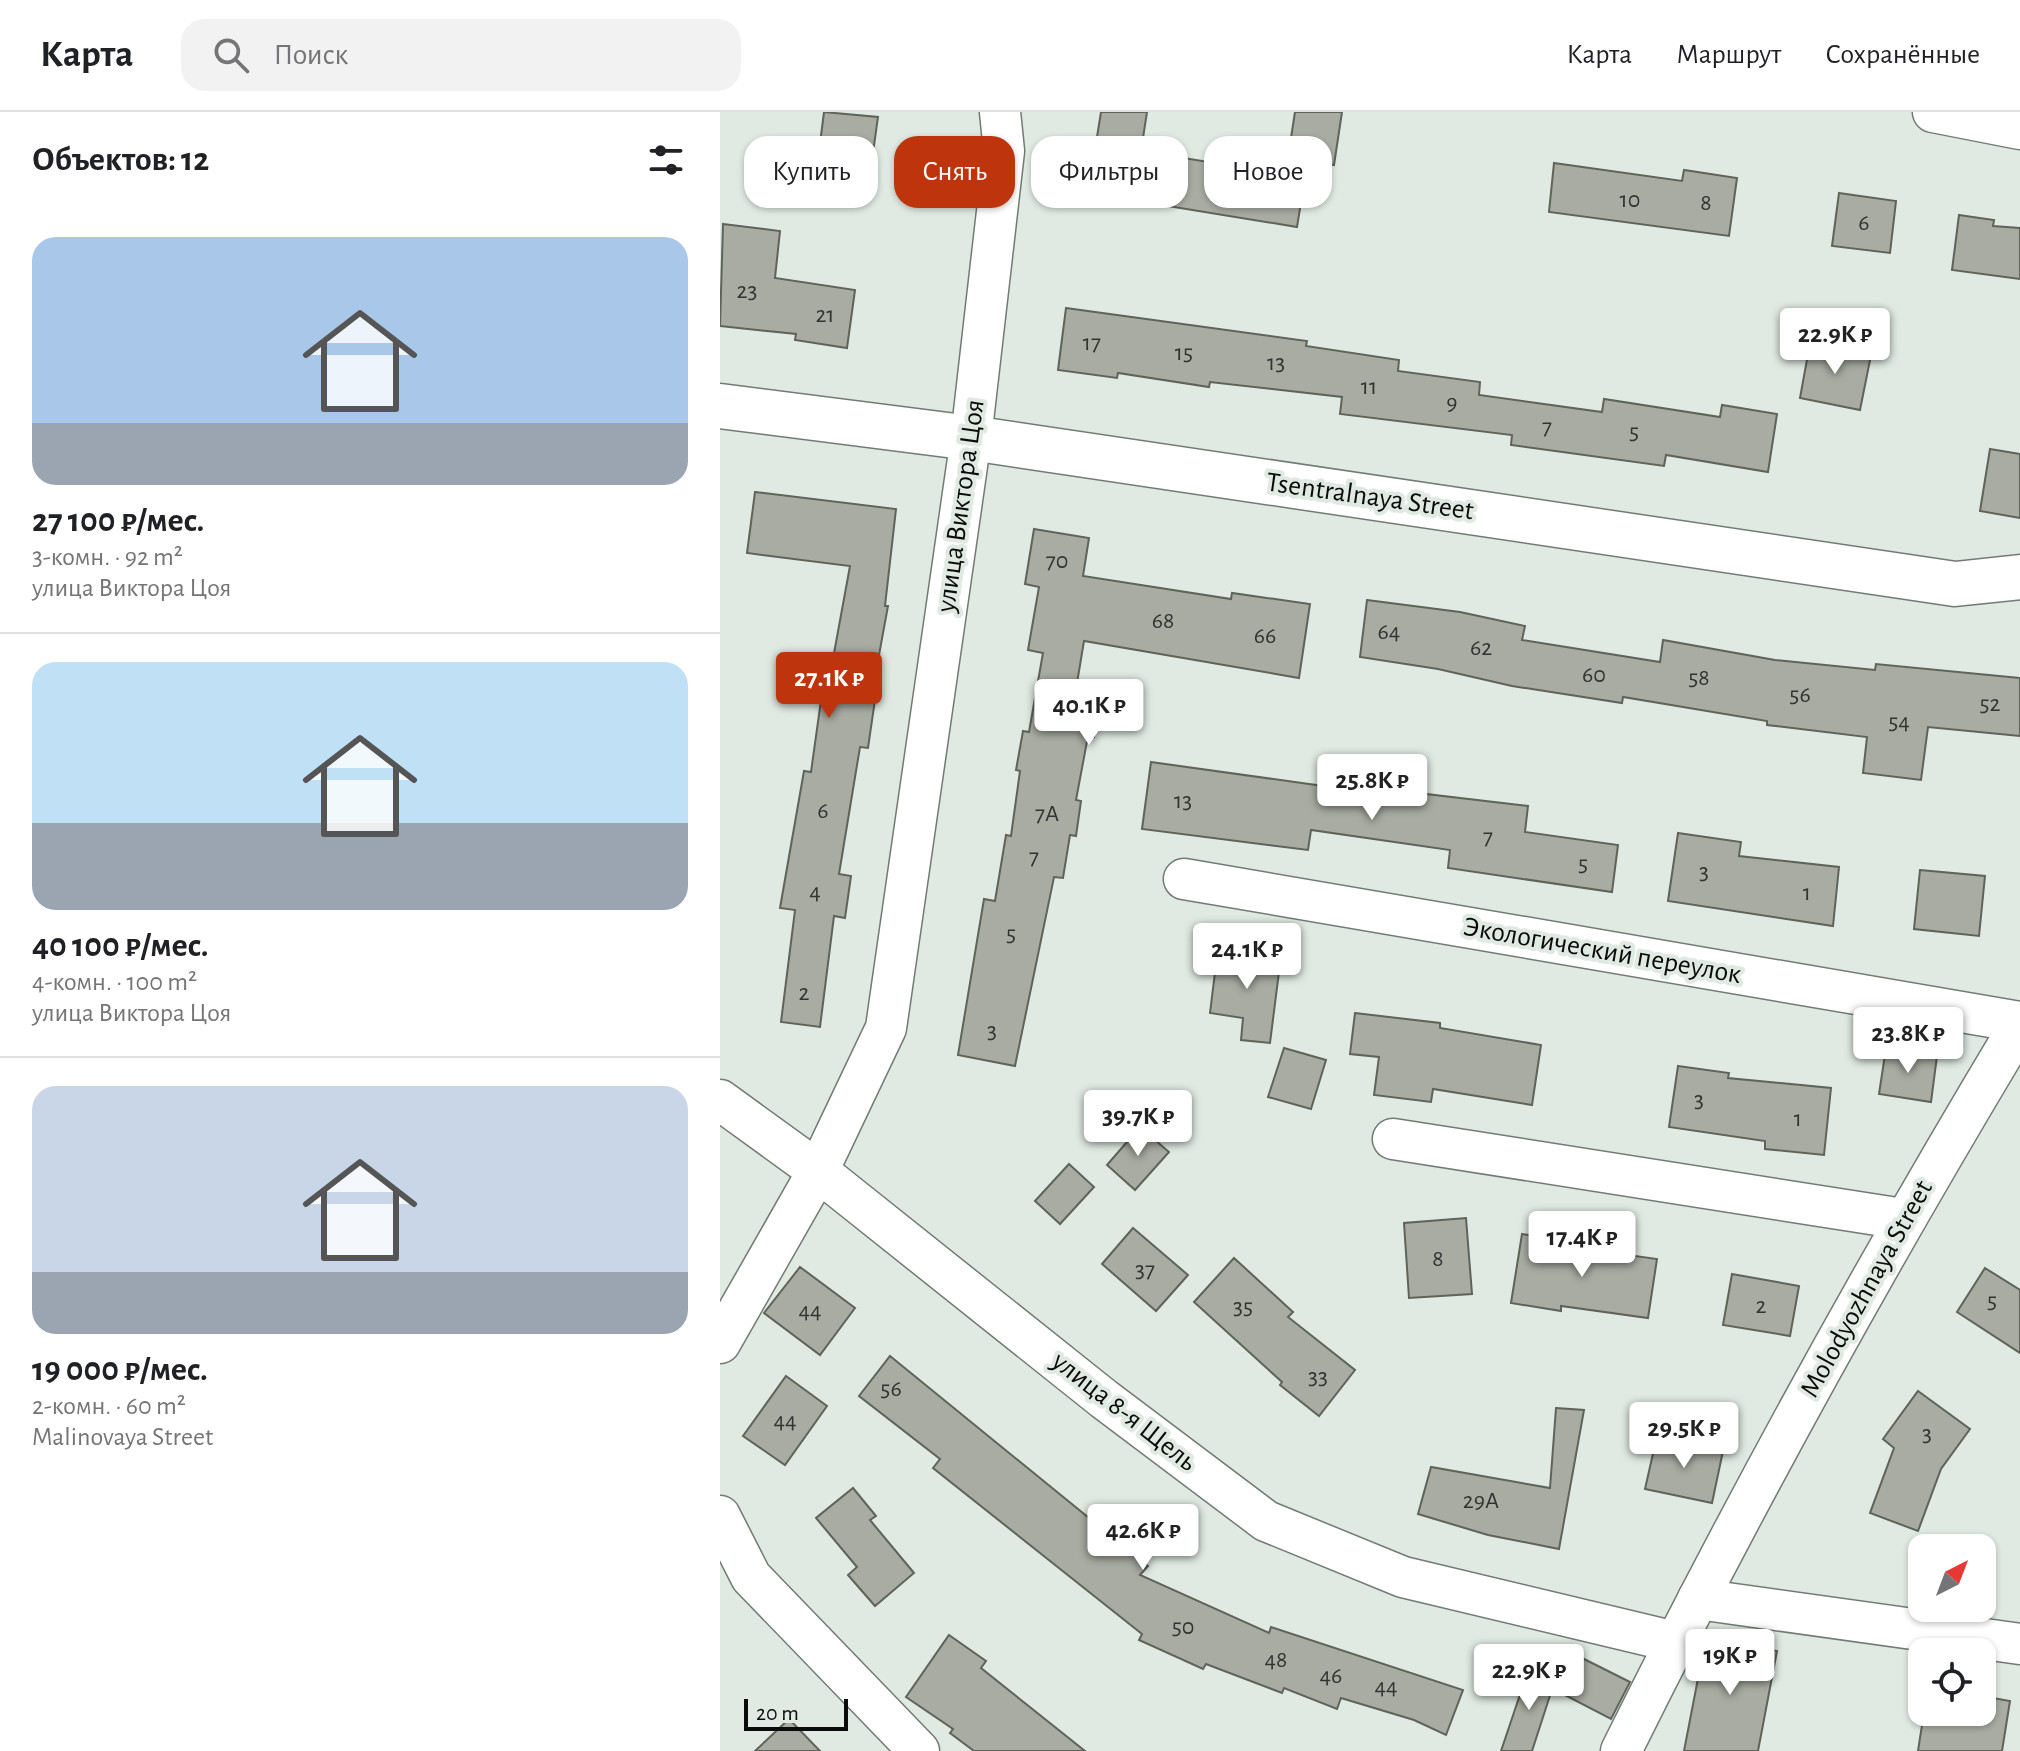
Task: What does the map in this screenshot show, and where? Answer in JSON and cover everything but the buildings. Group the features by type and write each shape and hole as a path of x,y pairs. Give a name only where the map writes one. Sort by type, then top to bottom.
{"street":[{"name":"улица Виктора Цоя","path":"720,1343 818,1171 886,1028 971,438 1004,151 1000,112"},
{"path":"1945,113 2020,129"},
{"name":"Tsentralnaya Street","path":"720,406 971,438 1955,584 2020,577"},
{"name":"Экологический переулок","path":"1184,879 2020,1024"},
{"name":"Molodyozhnaya Street","path":"1621,1751 1675,1642 1903,1219 2020,1024"},
{"name":"улица 8-я Щель","path":"720,1100 818,1171 1104,1399 1266,1521 1403,1577 1675,1642"},
{"path":"1393,1139 1903,1219"},
{"path":"720,1516 751,1577 919,1751"},
{"path":"1698,1599 2020,1644"}]}
